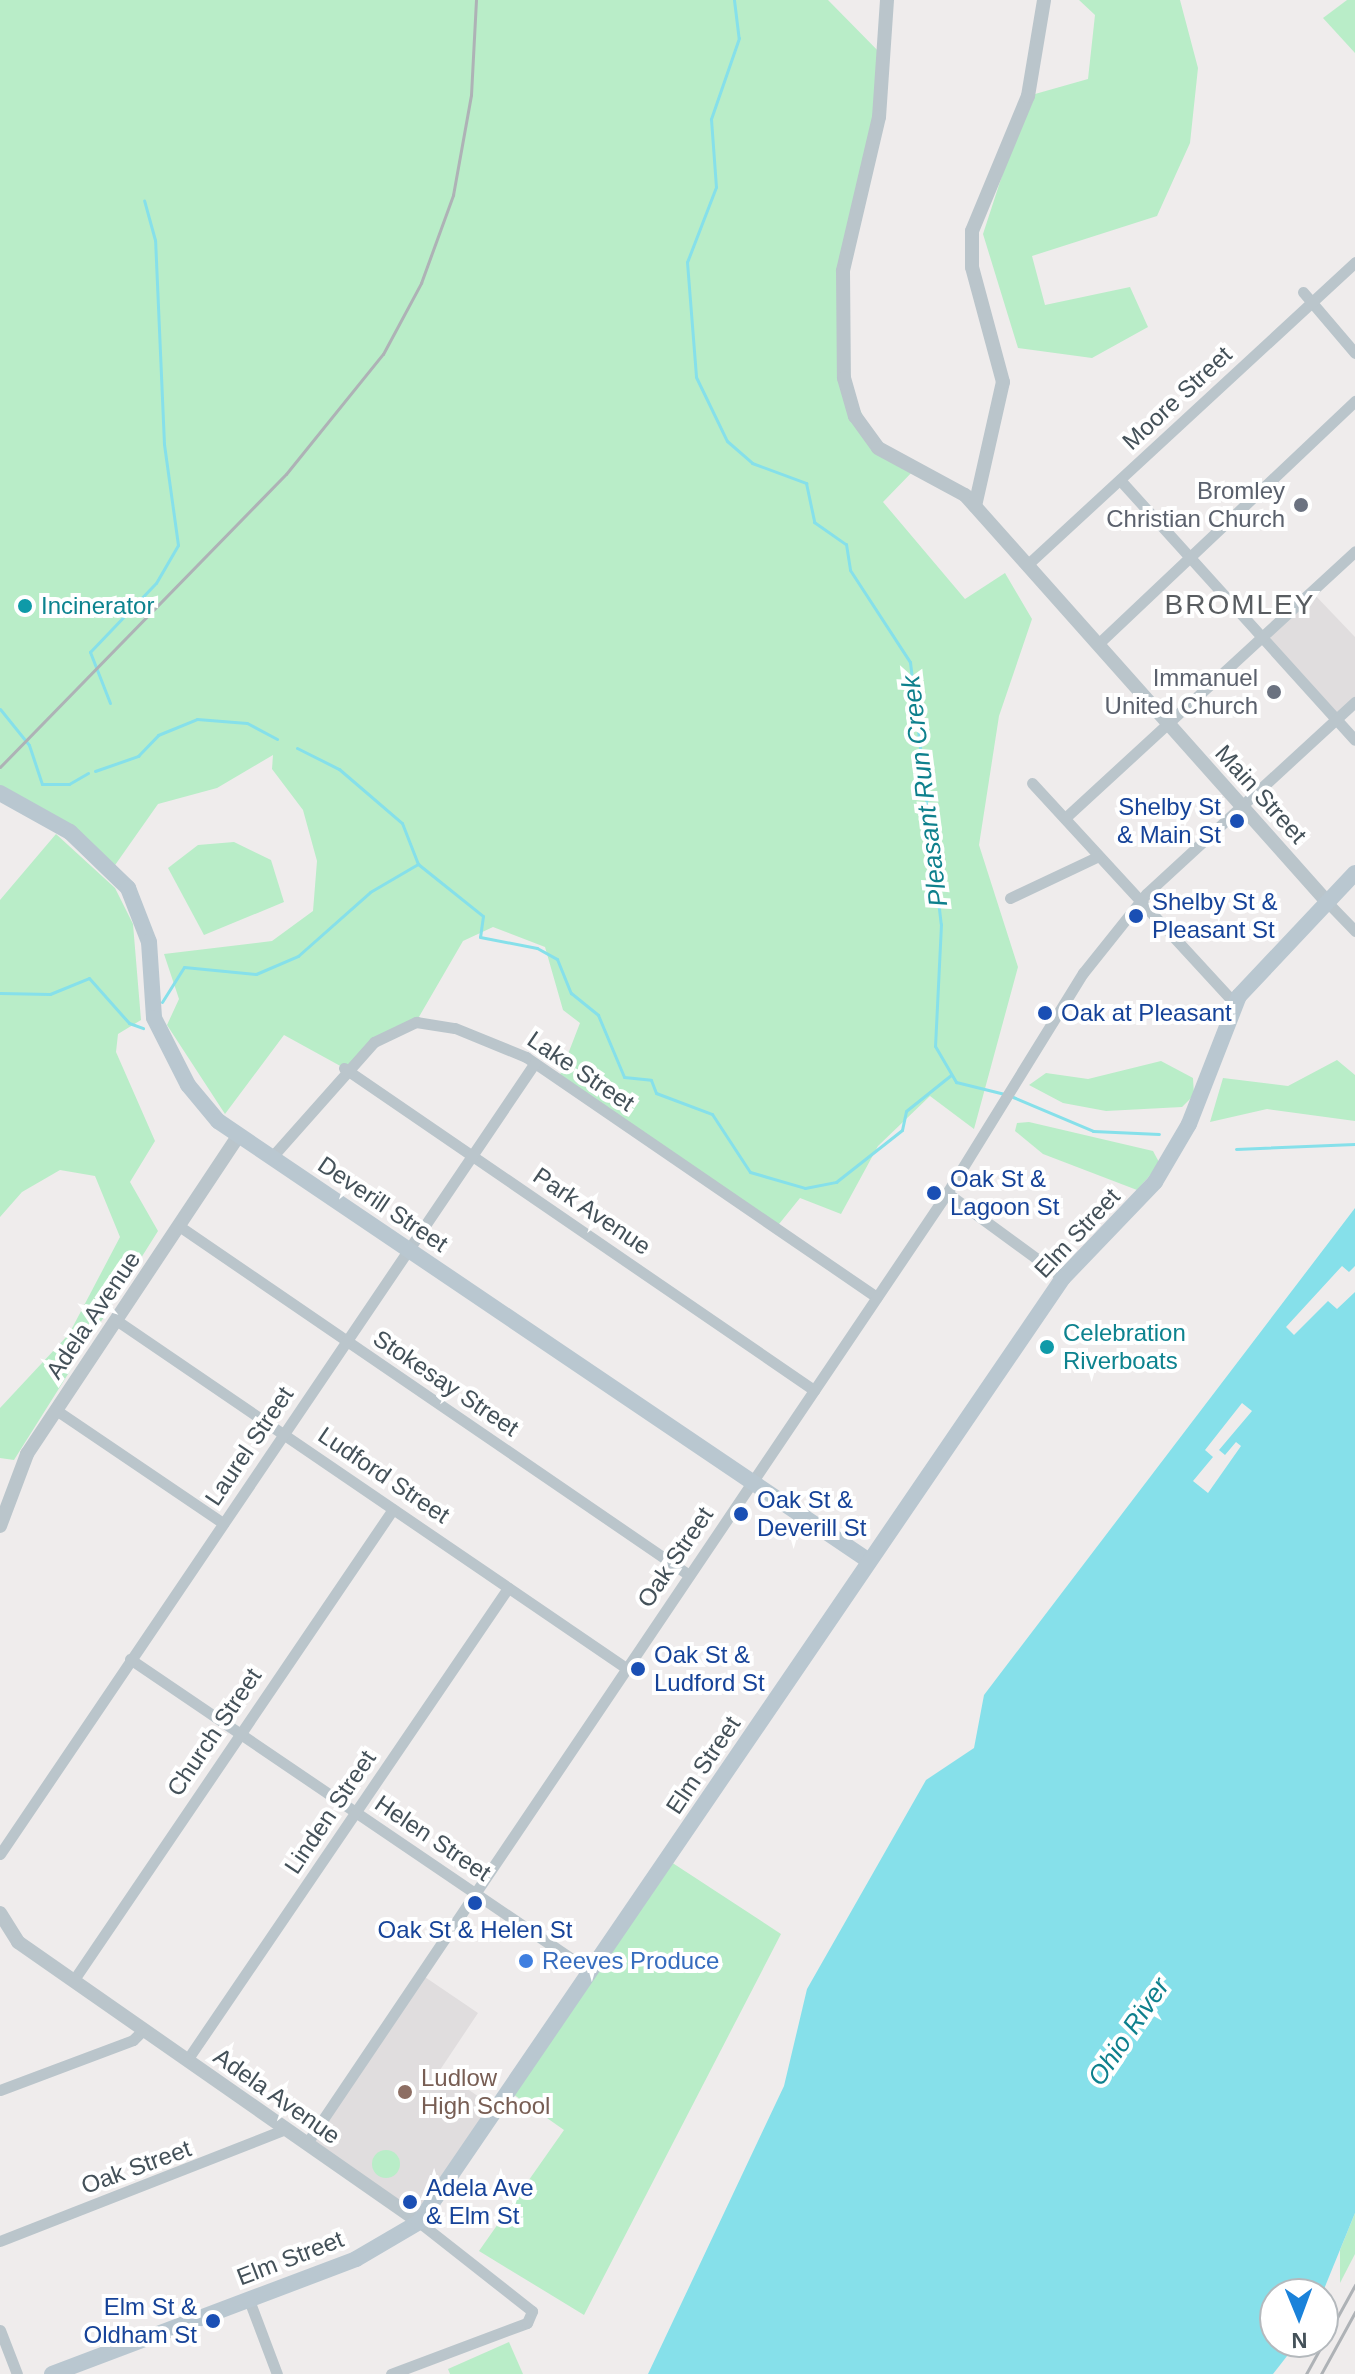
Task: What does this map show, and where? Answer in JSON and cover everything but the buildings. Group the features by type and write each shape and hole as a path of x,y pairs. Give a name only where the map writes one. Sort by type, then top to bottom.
{"main road":[{"name":"Deverill Street","path":"0,793 70,832 128,888 149,942 153,1013 188,1085 238,1137 869,1561"},
{"path":"1234,1003 1355,873"},
{"name":"Elm Street","path":"52,2374 385,2246 419,2222 1063,1278 1145,1196 1179,1146 1234,1003"}],"street":[{"name":"Main Street","path":"887,0 879,117 843,271 844,378 855,416 878,448 946,482 975,506 1355,931"},
{"path":"975,506 1003,382 972,267 972,231 1028,96 1044,0"},
{"name":"Moore Street","path":"1027,565 1355,262"},
{"path":"1303,292 1355,353"},
{"path":"1098,644 1192,560 1355,401"},
{"path":"1120,480 1355,740"},
{"path":"1065,818 1265,641 1355,551"},
{"name":"Oak Street","path":"307,2143 947,1193 1071,990 1139,901 1355,702"},
{"path":"1032,783 1234,1003"},
{"path":"1010,898 1099,856"},
{"name":"Lake Street","path":"271,1158 344,1068 374,1042 416,1022 455,1028 534,1064 877,1297"},
{"name":"Laurel Street","path":"0,1854 534,1064"},
{"name":"Park Avenue","path":"344,1068 814,1390"},
{"name":"Adela Avenue","path":"0,1526 27,1454 238,1137"},
{"path":"947,1193 1063,1278"},
{"name":"Stokesay Street","path":"179,1226 689,1575"},
{"name":"Ludford Street","path":"116,1320 626,1668"},
{"path":"56,1410 223,1523"},
{"name":"Church Street","path":"73,1981 393,1509"},
{"name":"Linden Street","path":"187,2060 508,1588"},
{"name":"Helen Street","path":"130,1659 591,1972"},
{"name":"Adela Avenue","path":"0,1913 14,1939 419,2222 532,2311 527,2323 391,2374"},
{"path":"0,2090 133,2040 143,2030"},
{"name":"Oak Street","path":"0,2241 286,2129"},
{"path":"249,2300 277,2374"},
{"path":"0,2330 17,2374"}],"shaded area":[{"path":"1313,593 1355,637 1355,702 1337,720 1265,641"},
{"name":"Ludlow High School","path":"419,1973 478,2013 440,2070 498,2110 419,2222 307,2143"}],"green space":[{"path":"0,0 828,0 887,60 843,271 845,378 878,448 916,468 883,502 965,599 1005,573 1032,619 999,716 979,845 1018,967 974,1129 930,1096 878,1146 841,1214 800,1198 775,1229 558,1080 580,1023 563,1010 545,947 493,927 463,941 416,1022 344,1068 284,1035 225,1114 167,1025 179,999 164,954 272,941 313,911 317,861 303,810 272,769 273,755 217,788 158,804 113,868 0,792"},
{"path":"1079,0 1180,0 1198,68 1190,143 1157,216 1032,256 1045,305 1130,287 1148,327 1092,358 1018,348 983,234 1028,96 1088,79 1095,15"},
{"path":"1347,0 1355,0 1355,53 1323,18"},
{"path":"56,834 115,888 133,924 141,1020 118,1034 116,1052 155,1141 130,1182 158,1231 14,1460 0,1458 0,1408 69,1334 120,1237 95,1176 60,1170 22,1192 0,1217 0,900"},
{"path":"234,842 271,860 284,902 204,935 168,868 198,845"},
{"path":"1337,1060 1355,1075 1355,1121 1267,1109 1210,1122 1223,1078 1288,1086"},
{"path":"1161,1061 1193,1078 1194,1095 1182,1107 1106,1111 1063,1103 1029,1085 1046,1073 1088,1079"},
{"path":"1029,1122 1153,1151 1160,1164 1137,1190 1043,1154 1015,1131 1017,1123"},
{"path":"668,1860 781,1934 584,2315 479,2251 564,2130 510,2092"},
{"path":"386,2150 396,2154 400,2164 396,2174 386,2178 376,2174 372,2164 376,2154"},
{"path":"1355,2213 1355,2254 1340,2283 1340,2250"},
{"path":"509,2342 523,2374 450,2374 448,2369"}],"water":[{"name":"Ohio River","path":"1355,1208 1355,2213 1329,2278 1259,2278 1259,2358 1286,2358 1273,2374 648,2374 784,2086 807,1989 926,1780 974,1748 984,1695"}],"pier":[{"path":"1342,1266 1349,1272 1355,1266 1355,1292 1337,1309 1328,1301 1294,1335 1286,1327"},
{"path":"1242,1403 1252,1411 1219,1450 1225,1455 1236,1442 1241,1446 1208,1493 1193,1481 1213,1457 1205,1450"}],"waterway":[{"name":"Pleasant Run Creek","path":"734,0 739,38 711,119 716,187 687,262 696,377 727,441 752,463 806,483 814,522 846,544 850,570 910,662 941,924 935,1046 956,1082 1005,1094"},
{"path":"110,703 90,652 156,583 178,545 164,444 155,240 144,200"},
{"path":"0,709 29,745 42,784 69,784 88,773"},
{"path":"95,771 138,756 158,735 197,719 247,723 277,739"},
{"path":"297,748 339,769 402,823 418,864 483,916 480,937 537,948 557,959 571,993 598,1015 624,1077 651,1080 656,1093 712,1114 750,1172 805,1188 836,1182 902,1130 906,1111 951,1075"},
{"path":"162,1002 184,967 256,974 298,956 370,892 418,864"},
{"path":"0,993 50,994 89,978 129,1023 143,1028"},
{"name":"Pleasant Run Creek","path":"1013,1097 1093,1131 1159,1134"},
{"name":"Pleasant Run Creek","path":"1236,1149 1355,1144"}],"railway":[{"path":"0,767 286,474 383,354 421,283 453,195 471,95 476,0"},
{"path":"1306,2374 1355,2285"},
{"path":"1321,2374 1355,2312"}],"place":[{"name":"Bromley Christian Church","path":"1301,505"},
{"name":"Incinerator","path":"25,606"},
{"name":"Immanuel United Church","path":"1274,692"},
{"name":"Shelby St & Main St","path":"1237,821"},
{"name":"Shelby St & Pleasant St","path":"1136,916"},
{"name":"Oak at Pleasant","path":"1045,1013"},
{"name":"Oak St & Lagoon St","path":"934,1193"},
{"name":"Celebration Riverboats","path":"1047,1347"},
{"name":"Oak St & Deverill St","path":"741,1514"},
{"name":"Oak St & Ludford St","path":"638,1669"},
{"name":"Oak St & Helen St","path":"475,1903"},
{"name":"Reeves Produce","path":"526,1961"},
{"name":"Ludlow High School","path":"405,2092"},
{"name":"Adela Ave & Elm St","path":"410,2202"},
{"name":"Elm St & Oldham St","path":"213,2321"}],"district":[{"name":"BROMLEY","path":"1240,605"}]}
